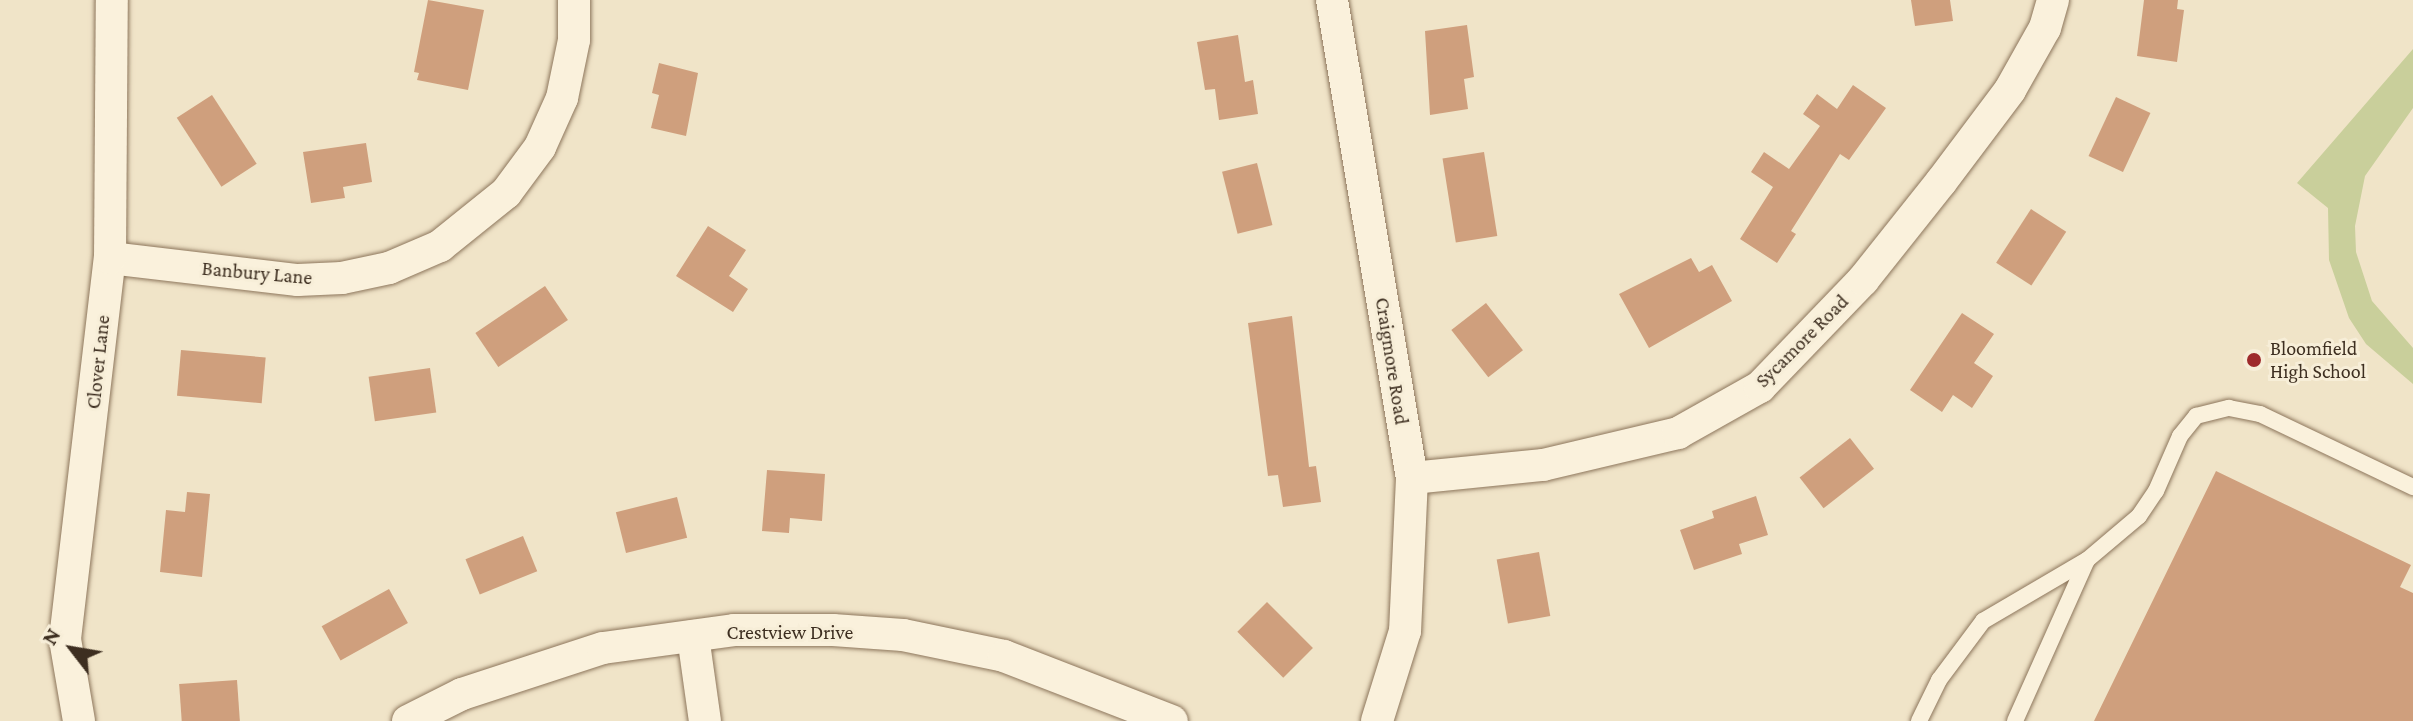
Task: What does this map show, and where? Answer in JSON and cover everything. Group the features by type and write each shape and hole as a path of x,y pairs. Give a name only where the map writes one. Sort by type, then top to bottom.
{"street":[{"name":"Clover Lane","path":"79,721 66,660 68,589 110,258 112,0"},
{"name":"Banbury Lane","path":"110,258 298,280 342,278 389,268 440,246 506,193 540,147 562,98 574,40 574,0"},
{"name":"Craigmore Road","path":"1332,0 1412,478 1405,631 1377,721"},
{"name":"Sycamore Road","path":"1412,478 1543,465 1678,433 1760,387 1863,280 1941,182 2010,90 2045,28 2053,0"},
{"name":"Crestview Drive","path":"408,721 462,694 550,662 603,648 734,630 833,630 961,645 1068,676 1172,721"},
{"path":"693,636 705,721"}],"lane":[{"path":"1919,721 1939,680 1983,621 2087,560 2139,516 2187,424 2216,409 2260,414 2413,487"},
{"path":"2015,721 2087,560"}],"green space":[{"path":"2413,49 2413,108 2365,176 2355,226 2356,252 2372,301 2413,348 2413,384 2366,344 2349,318 2329,260 2328,208 2297,183"}],"building":[{"path":"428,0 484,10 468,90 417,80 419,73 414,72"},
{"path":"1911,0 1950,0 1953,21 1915,26"},
{"path":"2144,0 2178,0 2177,9 2184,10 2177,62 2137,56"},
{"path":"1467,25 1474,77 1464,79 1468,109 1430,115 1425,31"},
{"path":"1238,35 1245,82 1253,80 1258,114 1219,120 1215,89 1205,90 1197,42"},
{"path":"659,63 698,73 686,136 651,128 659,95 652,93"},
{"path":"1853,85 1886,108 1849,160 1840,154 1791,231 1796,234 1777,263 1740,239 1773,187 1751,172 1764,152 1789,169 1820,126 1803,114 1817,94 1837,109"},
{"path":"212,95 257,164 221,187 177,118"},
{"path":"2116,97 2150,113 2123,172 2089,156"},
{"path":"366,143 372,182 343,187 345,198 311,203 303,152"},
{"path":"1484,152 1497,236 1456,243 1443,159"},
{"path":"1257,163 1272,225 1238,234 1222,172"},
{"path":"2031,209 2066,232 2031,286 1996,263"},
{"path":"708,226 746,250 729,276 748,289 733,312 676,276"},
{"path":"1691,258 1699,272 1712,265 1732,301 1649,348 1619,294"},
{"path":"545,286 568,320 498,367 475,333"},
{"path":"1486,303 1523,350 1488,377 1451,330"},
{"path":"1962,313 1994,334 1974,363 1993,376 1972,408 1953,395 1942,412 1910,390"},
{"path":"1292,316 1309,467 1316,466 1321,502 1283,507 1278,475 1268,476 1248,323"},
{"path":"181,350 266,357 262,403 177,396"},
{"path":"430,368 436,413 375,421 369,377"},
{"path":"1850,438 1874,469 1824,508 1800,477"},
{"path":"767,470 825,474 822,521 790,518 789,533 762,531"},
{"path":"2216,471 2411,565 2400,587 2413,593 2413,721 2094,721"},
{"path":"187,492 210,494 202,577 160,572 166,510 185,512"},
{"path":"1756,496 1768,535 1739,544 1742,554 1694,570 1680,530 1714,518 1712,511"},
{"path":"677,497 687,538 626,553 616,512"},
{"path":"523,536 537,571 480,594 466,559"},
{"path":"1539,552 1550,616 1508,623 1497,559"},
{"path":"389,589 408,623 341,660 322,626"},
{"path":"1267,602 1313,648 1283,678 1237,632"},
{"path":"237,680 240,721 182,721 179,684"}],"place":[{"name":"Bloomfield High School","path":"2254,360"}]}
